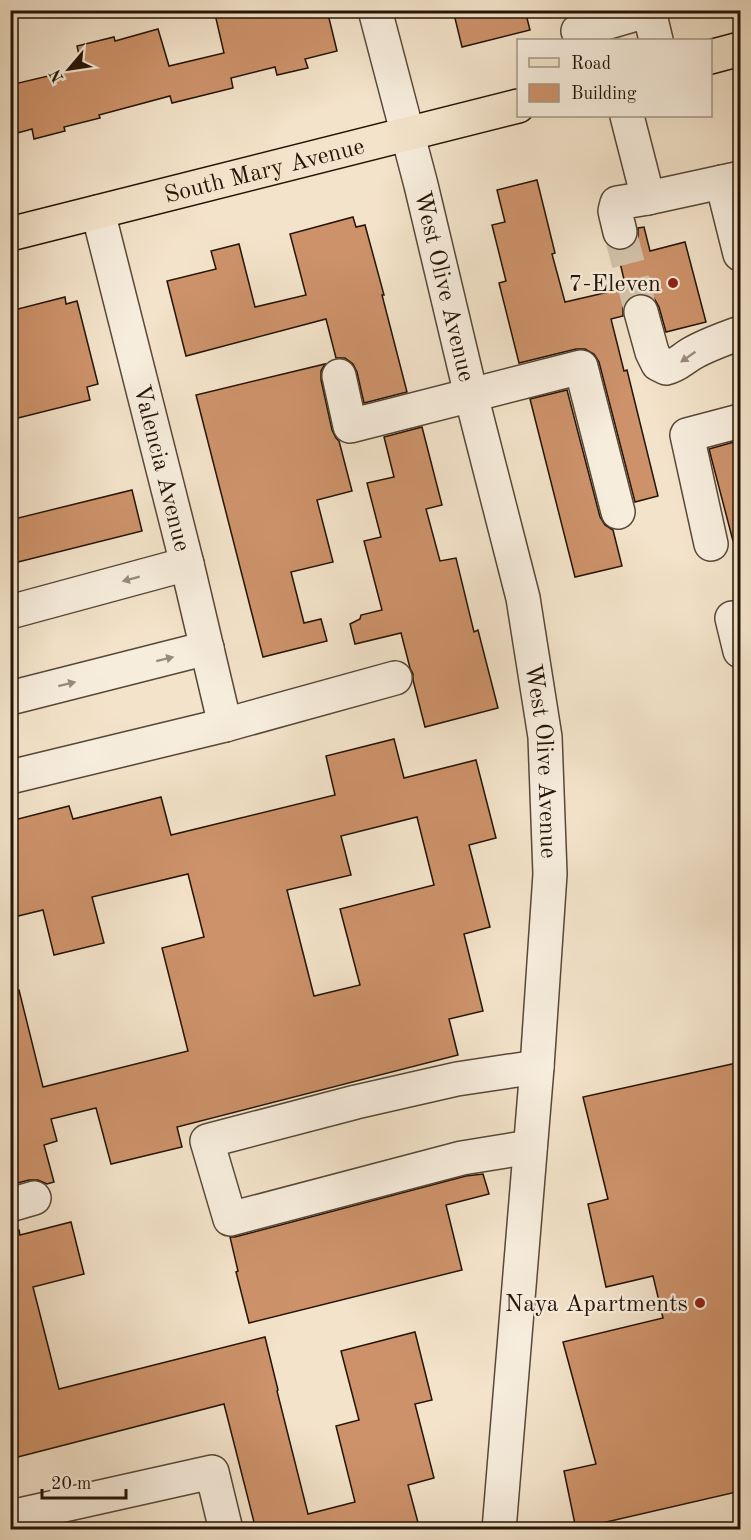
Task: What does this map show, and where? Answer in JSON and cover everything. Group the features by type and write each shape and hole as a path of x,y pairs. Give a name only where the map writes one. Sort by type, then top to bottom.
{"main road":[{"path":"712,57 741,49"},
{"name":"South Mary Avenue","path":"10,234 517,107"}],"street":[{"name":"West Olive Avenue","path":"375,10 523,598 545,737 550,874 537,1067 499,1530"},
{"path":"577,27 649,11 656,39"},
{"path":"627,117 648,198"},
{"path":"620,232 615,211 617,203 731,180 739,243"},
{"name":"Valencia Avenue","path":"98,212 187,564 225,725"},
{"path":"641,312 652,352 658,364 666,368 677,365 690,354 705,347 741,333"},
{"path":"339,376 350,426 581,367 618,512"},
{"path":"711,544 687,435 741,421"},
{"path":"10,612 187,564"},
{"path":"732,618 741,651"},
{"path":"10,698 207,648"},
{"path":"10,777 225,725 395,678"},
{"path":"530,1147 462,1158 230,1219 207,1141 356,1102 457,1079 537,1067"},
{"path":"10,1517 212,1472 226,1530"}],"building":[{"path":"214,10 327,10 337,51 305,59 308,68 277,75 275,67 231,78 233,88 172,103 170,96 99,115 100,118 64,127 65,131 34,139 32,129 10,135 10,85 82,68 77,46 114,37 115,41 158,29 169,66 224,53"},
{"path":"453,10 525,10 530,30 462,47"},
{"path":"537,180 555,253 552,254 565,302 626,288 617,250 625,250 633,245 638,238 638,228 644,227 650,251 685,242 706,322 666,332 659,307 654,298 645,294 637,294 628,298 623,307 623,316 611,319 624,371 627,370 658,496 635,502 599,362 594,354 585,349 576,349 519,363 499,283 506,281 492,225 505,222 497,190"},
{"path":"353,217 356,227 365,225 407,392 364,403 353,364 345,358 336,358 326,319 186,356 167,281 216,269 211,251 239,244 255,307 306,295 290,234"},
{"path":"65,297 66,304 77,301 98,384 87,387 90,400 10,420 10,311"},
{"path":"325,364 321,371 321,380 332,430 339,441 352,491 317,500 333,562 291,572 304,623 321,619 327,641 263,657 196,395"},
{"path":"567,390 600,517 605,525 613,530 622,566 575,577 530,399"},
{"path":"422,427 442,505 426,509 440,561 456,558 474,632 478,630 498,708 425,727 401,633 355,644 350,624 360,619 361,615 382,610 364,541 381,537 367,483 394,477 384,437"},
{"path":"741,440 741,540 733,541 709,449"},
{"path":"132,490 142,531 10,564 10,520"},
{"path":"394,739 404,778 476,760 496,838 469,845 490,927 464,934 483,1011 449,1019 458,1055 177,1127 182,1147 111,1164 96,1108 51,1119 57,1141 44,1145 54,1182 47,1184 38,1180 29,1180 10,1185 10,991 19,990 43,1087 188,1051 162,948 204,937 188,874 92,897 104,943 54,955 43,910 10,918 10,821 69,806 73,819 161,797 171,835 335,795 326,756","holes":["417,817 434,885 340,909 360,985 314,996 287,890 351,875 341,836"]},
{"name":"Naya Apartments","path":"741,1062 741,1491 576,1529 564,1471 596,1464 563,1342 663,1318 653,1276 606,1287 588,1204 608,1199 583,1097"},
{"path":"483,1174 489,1194 446,1205 462,1270 249,1323 230,1237 466,1176"},
{"path":"71,1222 84,1274 33,1287 59,1389 265,1337 308,1514 355,1502 336,1426 359,1420 341,1351 415,1332 432,1400 415,1404 434,1478 408,1485 420,1530 256,1530 224,1404 10,1459 10,1231 19,1230 20,1235"}],"tunnel":[{"path":"620,232 641,312"}],"place":[{"name":"7-Eleven","path":"673,283"},
{"name":"Naya Apartments","path":"700,1303"}]}
